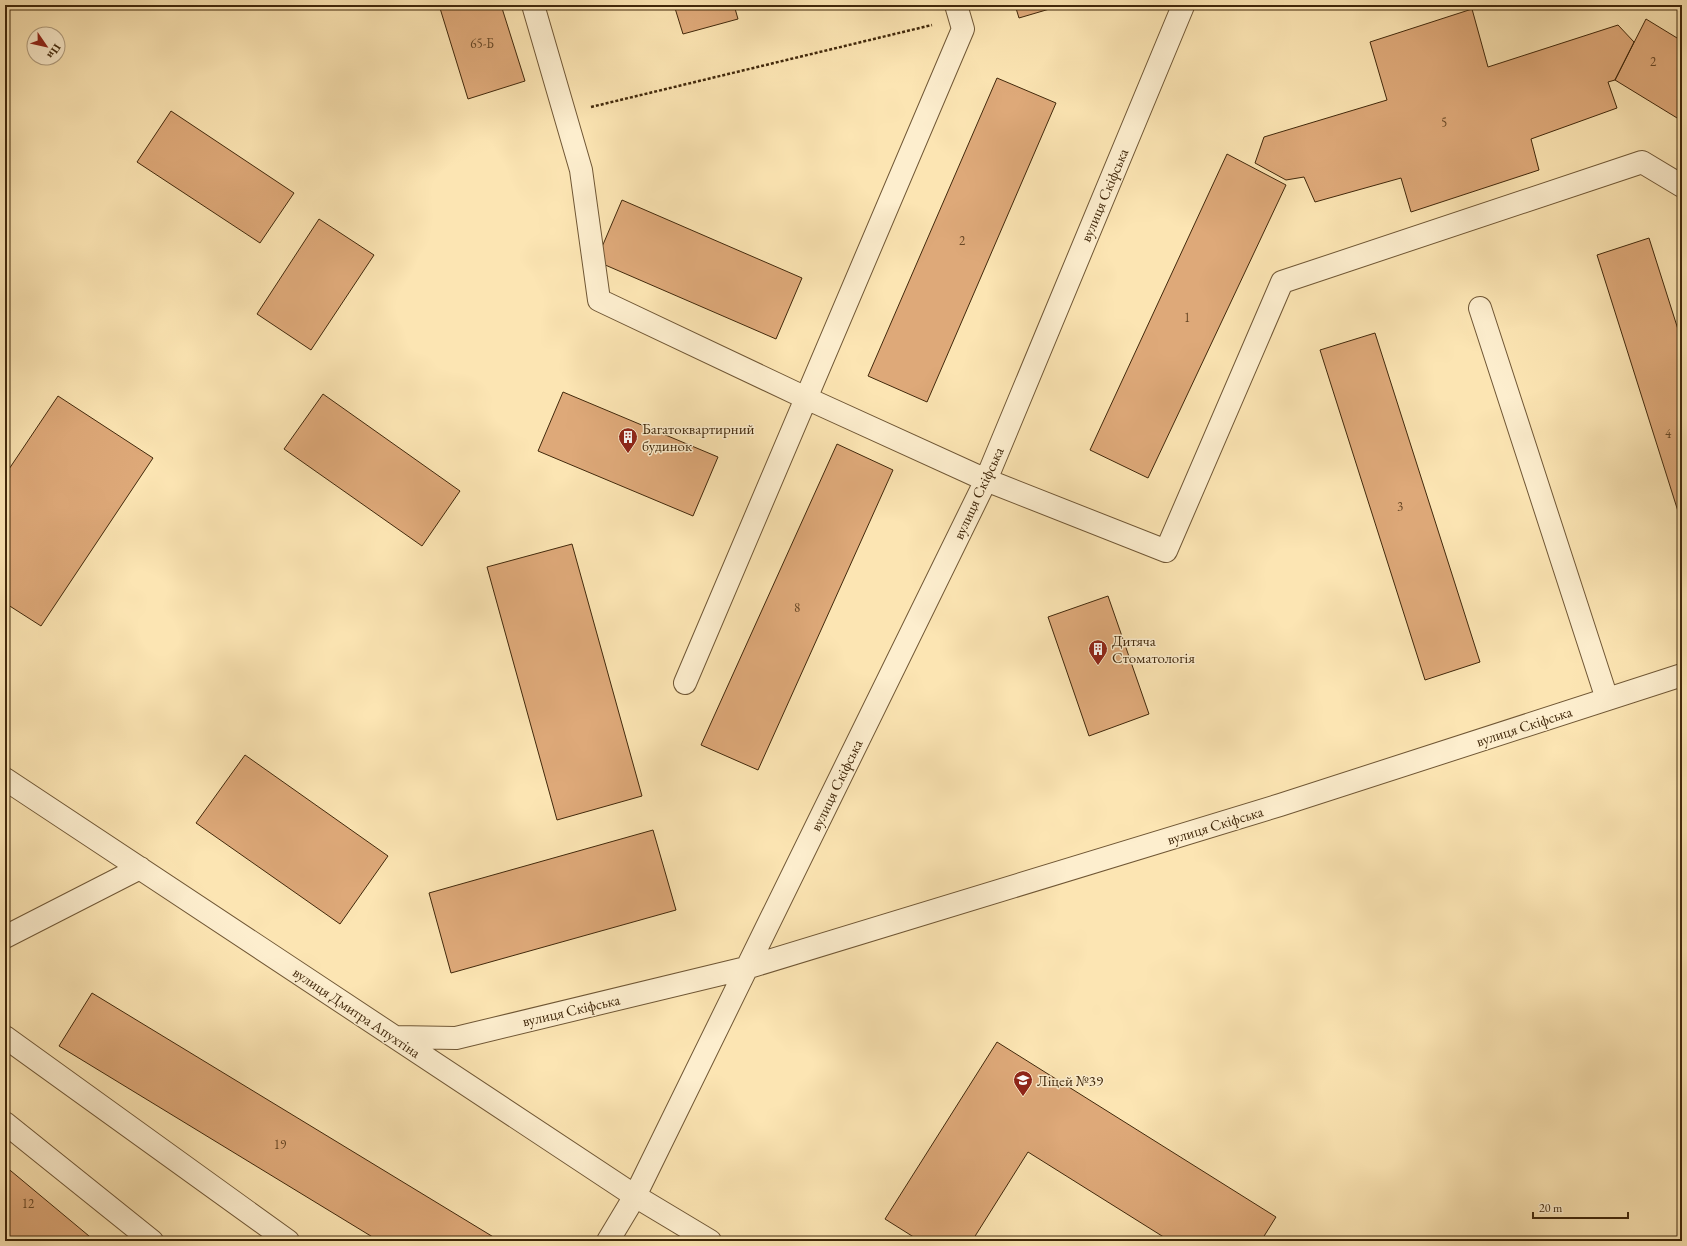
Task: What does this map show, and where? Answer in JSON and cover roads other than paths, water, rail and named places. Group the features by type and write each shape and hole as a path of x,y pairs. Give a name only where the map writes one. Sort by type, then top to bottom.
{"street":[{"path":"533,5 581,170 599,300 806,398 986,480 1166,551 1282,282 1642,162 1682,186"},
{"name":"вулиця Скіфська","path":"608,1241 635,1196 986,480 1185,6"},
{"path":"685,684 963,29 958,12"},
{"path":"1480,308 1607,699"},
{"name":"вулиця Скіфська","path":"395,1037 456,1038 746,968 1280,805 1682,675"},
{"name":"вулиця Дмитра Апухтіна","path":"5,779 635,1196 710,1241"},
{"path":"5,938 140,868"},
{"path":"5,1038 288,1241"},
{"path":"5,1123 152,1241"}],"place":[{"name":"Багатоквартирний будинок","path":"628,454"},
{"name":"Дитяча Стоматологія","path":"1098,666"},
{"name":"Ліцей №39","path":"1023,1097"}]}
